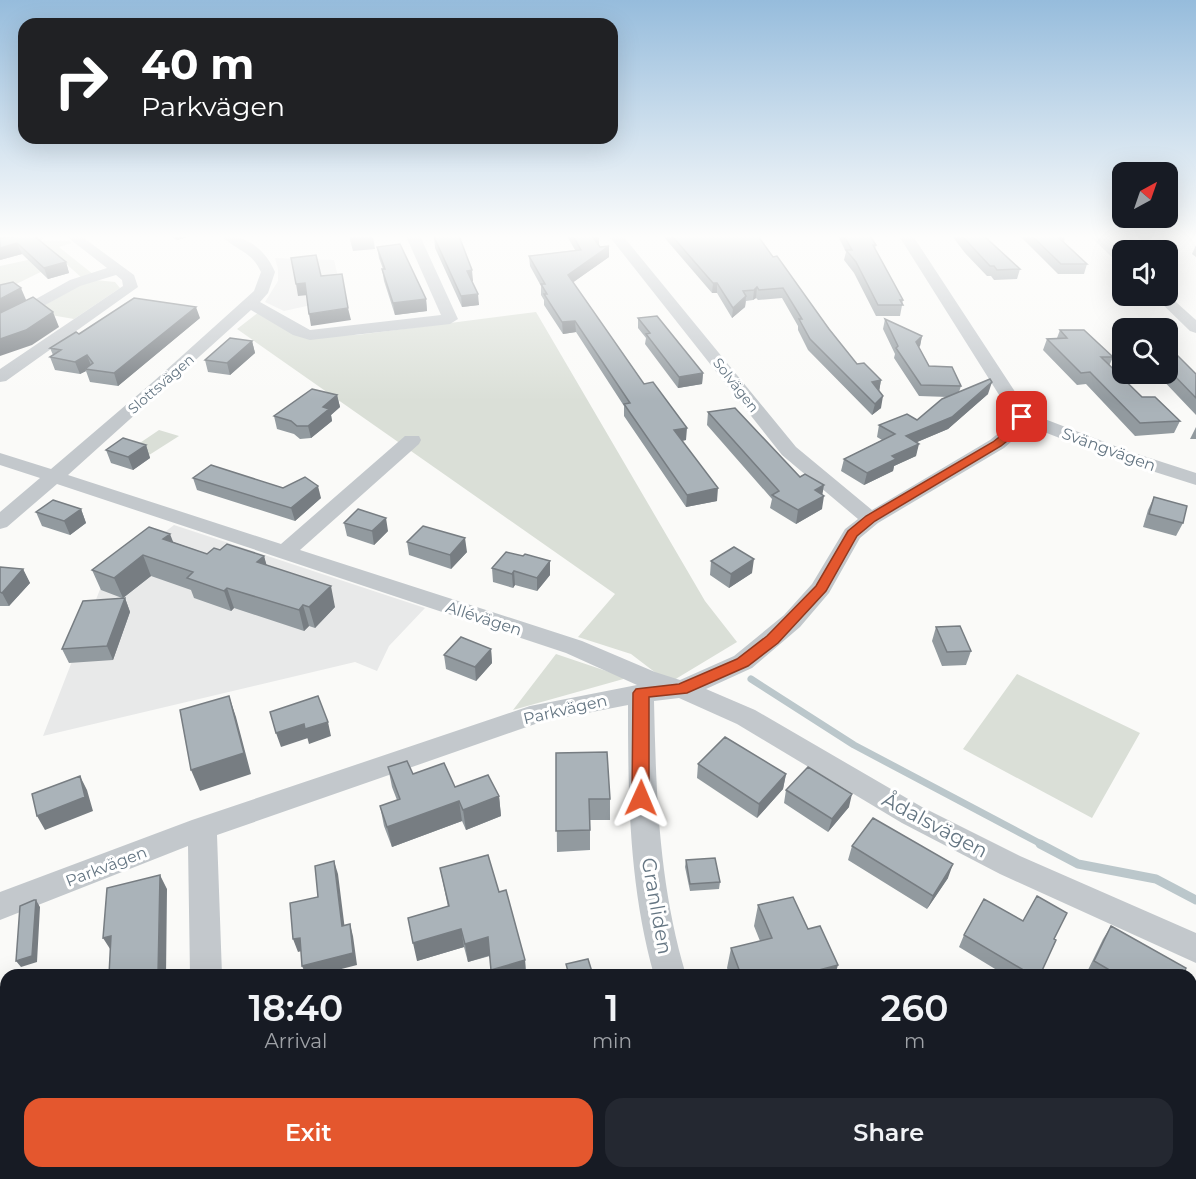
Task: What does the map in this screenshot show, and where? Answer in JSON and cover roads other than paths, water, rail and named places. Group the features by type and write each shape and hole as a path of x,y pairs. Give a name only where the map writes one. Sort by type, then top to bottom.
{"street":[{"path":"0,325 61,291"},
{"path":"0,377 127,291"},
{"name":"Slottsvägen","path":"0,523 252,304 262,291"},
{"path":"252,304 299,332 310,334 450,319 438,291"},
{"name":"Solvägen","path":"660,291 789,451 871,519"},
{"path":"941,291 1022,417"},
{"path":"1172,306 1196,328"},
{"name":"Parkvägen","path":"0,906 202,828 539,713 641,693 681,689 742,662 772,640 821,588 852,534 871,519 997,444 1013,431 1022,417"},
{"name":"Svängvägen","path":"1022,417 1121,455 1196,479"},
{"path":"285,552 412,440"},
{"name":"Allévägen","path":"0,459 574,647 647,680 681,689"},
{"name":"Ådalsvägen","path":"681,689 746,717 912,815 1010,865 1196,948"},
{"name":"Granliden","path":"641,693 641,798 651,887 662,949 668,969"},
{"path":"202,828 206,969"}],"waterway":[{"path":"751,679 854,745 1043,845"},
{"path":"1040,844 1078,864 1156,879 1196,900"}]}
